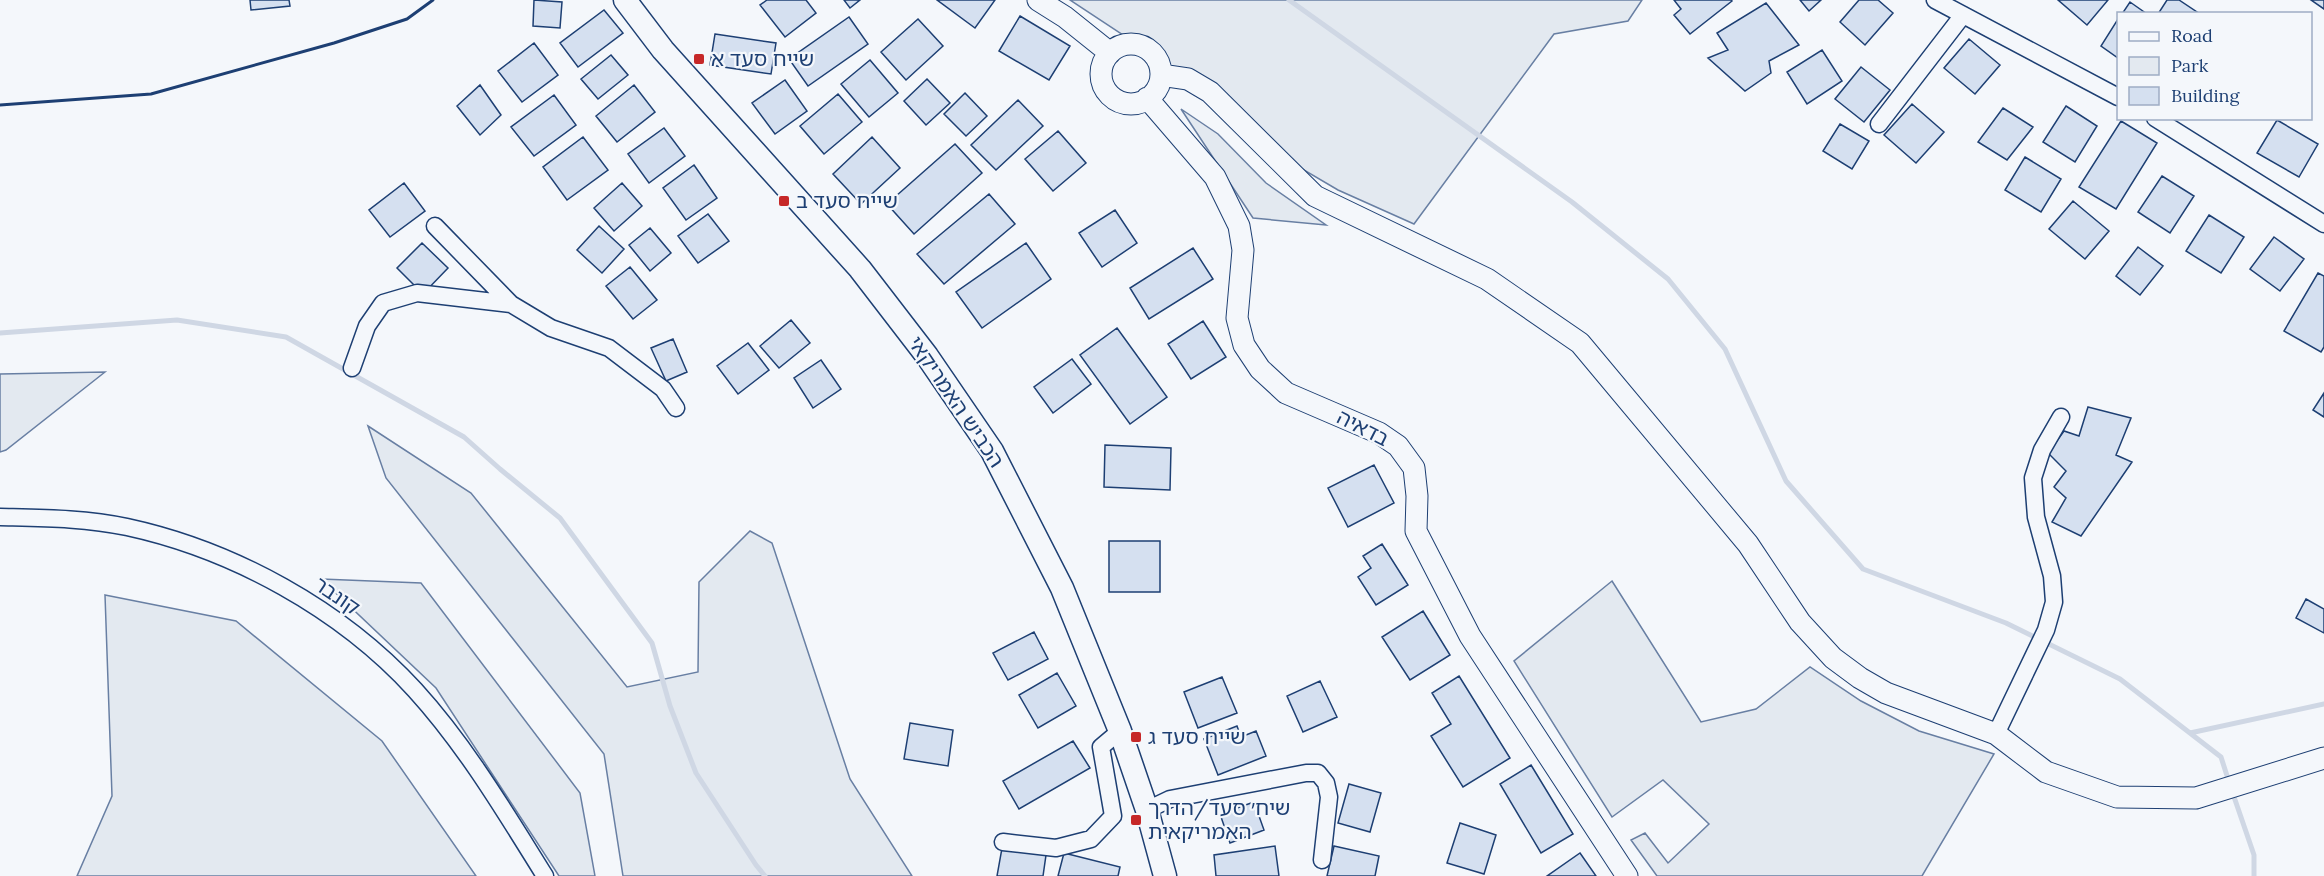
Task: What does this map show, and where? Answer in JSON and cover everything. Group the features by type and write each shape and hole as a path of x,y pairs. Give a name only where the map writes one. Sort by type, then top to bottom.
{"main road":[{"name":"הכביש האמריקאי","path":"625,0 663,50 860,269 927,356 987,442 1062,588 1120,731 1147,810 1165,876"}],"street":[{"path":"1038,0 1065,17 1110,53"},
{"path":"1935,0 2117,96"},
{"path":"1879,124 1963,15"},
{"path":"1128,44 1143,46 1151,52 1157,60 1161,75 1157,88 1148,98 1135,103 1122,102 1106,90 1101,70 1110,53 1128,44"},
{"path":"1161,75 1188,79 1210,92 1315,196 1487,279 1580,343 1748,544 1800,622 1833,658 1860,678 1886,693 1996,734 2046,772 2117,797 2196,798 2324,758"},
{"name":"בדאיה","path":"1148,98 1215,177 1239,226 1243,250 1237,318 1244,345 1260,369 1286,393 1379,433 1398,446 1414,468 1417,496 1416,531 1470,636 1627,876"},
{"path":"2158,120 2324,224"},
{"path":"435,226 511,304 551,328 609,348 663,389 676,408"},
{"path":"352,368 367,326 383,303 417,293 511,304"},
{"path":"1996,734 2046,630 2054,602 2052,576 2036,517 2033,478 2042,450 2061,417"},
{"name":"קונבר","path":"0,517 80,520 126,527 182,542 241,566 304,600 363,641 414,689 464,750 545,876"},
{"path":"1003,842 1056,848 1090,839 1113,816 1101,747 1120,731"},
{"path":"1147,810 1170,799 1306,773 1318,773 1326,783 1329,797 1322,860"}],"green space":[{"path":"1070,0 1642,0 1628,21 1554,34 1414,224 1338,190 1297,166 1149,52"},
{"path":"1181,109 1218,134 1266,183 1326,225 1253,218"},
{"path":"105,372 6,450 0,452 0,374"},
{"path":"368,426 471,493 627,687 698,672 699,582 750,531 772,543 850,779 912,876 623,876 604,754 386,478"},
{"path":"321,579 421,583 580,793 595,876 559,876 436,688"},
{"path":"1612,581 1701,722 1756,709 1810,667 1861,701 1919,731 1994,754 1922,876 1657,876 1631,840 1645,833 1668,863 1709,824 1663,780 1612,817 1514,661"},
{"path":"105,595 236,621 382,741 476,876 77,876 112,796"}],"building":[{"path":"250,0 289,0 290,6 251,10"},
{"path":"534,0 562,2 560,28 533,26"},
{"path":"767,0 806,0 816,13 785,37 760,5"},
{"path":"844,0 860,0 850,8"},
{"path":"937,0 995,0 975,28"},
{"path":"1674,0 1732,1 1690,34 1674,15 1681,9"},
{"path":"1800,0 1821,0 1809,11"},
{"path":"1859,0 1878,0 1893,13 1865,45 1840,22"},
{"path":"2058,0 2108,0 2087,25"},
{"path":"2167,0 2179,0 2197,12 2159,12"},
{"path":"2311,0 2324,0 2324,9"},
{"path":"2130,2 2144,12 2123,12"},
{"path":"1766,3 1799,45 1769,61 1771,73 1745,91 1708,58 1728,50 1717,33"},
{"path":"604,10 623,33 578,67 560,43"},
{"path":"1020,16 1070,46 1049,80 999,51"},
{"path":"849,17 868,44 808,86 789,59"},
{"path":"918,19 943,46 906,80 881,52"},
{"path":"2117,21 2117,57 2101,46"},
{"path":"715,34 776,43 771,74 710,65"},
{"path":"1969,39 2000,65 1975,94 1944,68"},
{"path":"534,43 558,75 522,102 498,71"},
{"path":"1822,50 1842,81 1807,104 1787,72"},
{"path":"611,55 628,75 598,99 581,79"},
{"path":"870,60 898,93 869,117 841,84"},
{"path":"1861,67 1890,90 1864,122 1835,99"},
{"path":"927,79 950,103 926,125 904,101"},
{"path":"785,80 807,111 775,134 752,103"},
{"path":"480,85 501,115 480,135 457,106"},
{"path":"634,85 655,112 617,142 596,116"},
{"path":"965,93 987,116 966,136 944,114"},
{"path":"838,94 862,122 824,154 800,126"},
{"path":"554,95 576,125 534,156 511,127"},
{"path":"1018,100 1043,126 996,170 971,145"},
{"path":"1912,104 1944,132 1916,163 1884,135"},
{"path":"2066,106 2097,126 2075,162 2043,142"},
{"path":"2003,108 2033,127 2007,160 1978,142"},
{"path":"2277,120 2318,144 2299,177 2257,153"},
{"path":"2121,121 2157,143 2116,209 2079,187"},
{"path":"1840,124 1869,141 1852,169 1823,151"},
{"path":"664,128 685,156 649,183 628,154"},
{"path":"1058,131 1086,163 1053,191 1025,159"},
{"path":"583,137 608,170 567,200 543,167"},
{"path":"872,137 900,168 861,204 833,174"},
{"path":"955,144 982,173 914,234 887,204"},
{"path":"2025,157 2061,179 2041,212 2005,190"},
{"path":"694,165 717,198 686,220 663,188"},
{"path":"2162,176 2194,196 2170,233 2138,212"},
{"path":"404,183 425,211 390,237 369,210"},
{"path":"622,183 642,206 614,231 594,208"},
{"path":"989,194 1015,224 944,284 917,254"},
{"path":"2073,201 2109,231 2085,259 2049,229"},
{"path":"1115,210 1137,243 1102,267 1079,233"},
{"path":"708,214 729,241 698,263 678,236"},
{"path":"2209,215 2244,237 2221,273 2186,251"},
{"path":"599,226 624,249 602,273 577,250"},
{"path":"650,228 671,253 650,271 629,245"},
{"path":"2274,237 2304,259 2280,291 2250,269"},
{"path":"422,243 448,268 423,294 397,268"},
{"path":"1026,243 1051,279 982,328 956,292"},
{"path":"2138,247 2163,266 2140,295 2116,276"},
{"path":"1193,248 1213,279 1149,319 1130,288"},
{"path":"630,267 657,300 633,319 606,286"},
{"path":"2318,273 2324,276 2324,347 2321,352 2284,331"},
{"path":"791,320 810,343 779,368 760,346"},
{"path":"1203,321 1226,357 1191,379 1168,344"},
{"path":"1117,328 1167,397 1130,424 1080,355"},
{"path":"673,339 687,372 666,381 651,348"},
{"path":"748,343 769,370 738,394 717,366"},
{"path":"1072,359 1091,384 1053,413 1034,387"},
{"path":"821,360 841,389 813,408 794,378"},
{"path":"2324,393 2324,417 2313,410"},
{"path":"2088,407 2131,418 2116,455 2132,462 2081,536 2052,522 2066,498 2054,487 2066,471 2048,453 2064,431 2079,436"},
{"path":"1105,445 1171,448 1170,490 1104,487"},
{"path":"1374,465 1394,503 1348,527 1328,488"},
{"path":"1109,541 1160,541 1160,592 1109,592"},
{"path":"1382,544 1408,585 1376,605 1358,577 1371,568 1363,556"},
{"path":"2306,599 2324,609 2324,633 2296,618"},
{"path":"1423,611 1450,655 1410,680 1382,637"},
{"path":"1034,632 1048,659 1008,680 993,653"},
{"path":"1057,673 1076,706 1038,728 1019,695"},
{"path":"1459,676 1510,758 1463,787 1431,736 1451,724 1432,693"},
{"path":"1222,677 1237,713 1198,728 1184,692"},
{"path":"1320,681 1337,717 1303,732 1287,696"},
{"path":"910,723 953,730 948,766 904,759"},
{"path":"1237,726 1241,737 1256,731 1266,756 1218,775 1204,739"},
{"path":"1073,741 1090,768 1019,809 1003,781"},
{"path":"1531,765 1573,834 1541,853 1500,784"},
{"path":"1349,784 1381,793 1370,832 1338,823"},
{"path":"1254,802 1264,830 1230,843 1220,814"},
{"path":"1460,823 1496,835 1484,874 1447,863"},
{"path":"1275,846 1279,876 1216,876 1214,855"},
{"path":"1334,846 1379,856 1375,876 1327,876"},
{"path":"1002,848 1046,855 1043,876 997,876"},
{"path":"1064,853 1120,867 1118,876 1058,876"},
{"path":"1580,853 1596,876 1547,876"}],"waterway":[{"path":"1289,0 1572,202 1668,279 1725,349 1786,481 1863,569 2006,623 2120,679 2221,757 2229,782"},
{"path":"0,333 177,320 286,337 464,437 560,518 652,643 670,706 696,773 765,876"},
{"path":"2190,733 2324,704"},
{"path":"2232,791 2254,855 2254,876"}],"wall":[{"path":"0,105 151,94 334,43 407,19 433,0"}],"place":[{"name":"שייח סעד א","path":"699,59"},
{"name":"שייח סעד ב","path":"784,201"},
{"name":"שייח סעד ג","path":"1136,737"},
{"name":"שיח׳ סעד/הדרך האמריקאית","path":"1136,820"}]}
